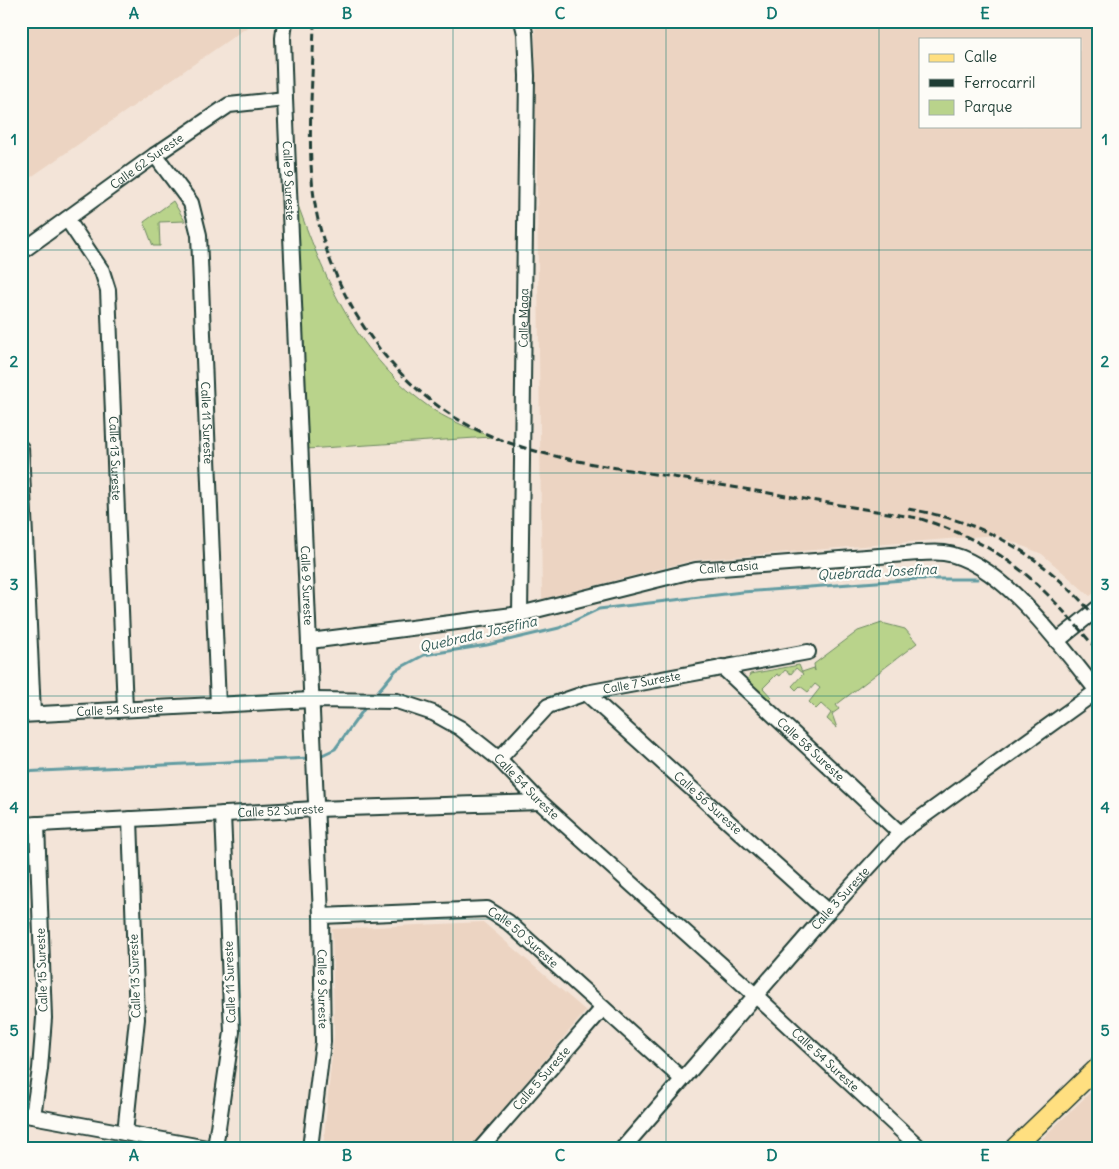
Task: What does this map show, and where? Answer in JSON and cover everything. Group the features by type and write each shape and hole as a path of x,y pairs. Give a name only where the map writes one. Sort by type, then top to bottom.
{"main road":[{"path":"1014,1148 1098,1067"}],"street":[{"name":"Calle 9 Sureste","path":"285,21 283,38 285,99 321,916 323,1042 310,1148"},
{"name":"Calle Maga","path":"520,614 527,76 525,33 522,21"},
{"name":"Calle 62 Sureste","path":"21,252 155,155 229,106 285,99"},
{"name":"Calle 11 Sureste","path":"155,155 191,203 199,235 218,705"},
{"name":"Calle 13 Sureste","path":"67,219 102,271 108,290 126,709"},
{"path":"21,448 27,714"},
{"name":"Calle Casia","path":"310,641 520,614 696,570 946,553 974,564 1005,583 1057,641 1098,691"},
{"path":"1057,641 1098,608"},
{"name":"Calle 7 Sureste","path":"499,759 548,706 586,694 808,652"},
{"name":"Calle 58 Sureste","path":"722,667 900,833"},
{"name":"Calle 3 Sureste","path":"624,1148 755,995 900,833 1098,691"},
{"name":"Calle 56 Sureste","path":"586,694 828,912"},
{"name":"Calle 54 Sureste","path":"27,714 311,700 397,701 433,713 460,728 499,759 540,802 755,995 920,1148"},
{"name":"Calle 52 Sureste","path":"21,825 223,814 540,802"},
{"name":"Calle 11 Sureste","path":"215,1148 232,1032 223,814"},
{"name":"Calle 13 Sureste","path":"125,1133 137,1019 130,819"},
{"name":"Calle 15 Sureste","path":"27,1115 40,1069 44,1018 37,824"},
{"name":"Calle 50 Sureste","path":"321,916 487,909 508,922 682,1079"},
{"name":"Calle 5 Sureste","path":"481,1148 603,1008"},
{"path":"27,1115 207,1148"}],"shaded area":[{"path":"21,21 256,21 21,184"},
{"path":"535,21 1098,21 1098,590 1090,596 1042,554 996,535 694,560 542,599"},
{"path":"483,922 586,1011 470,1148 323,1148 334,1034 332,929"},
{"path":"1098,1085 1098,1148 1032,1148"}],"green space":[{"path":"294,194 331,287 364,342 384,367 408,390 435,411 455,422 491,437 306,449"},
{"path":"173,201 185,221 159,222 160,246 153,246 144,222"},
{"path":"882,623 905,629 917,643 836,705 839,709 832,714 837,728 827,719 831,713 821,704 816,709 809,702 820,688 815,684 808,692 800,686 796,690 792,686 803,674 796,668 791,674 785,670 780,676 777,674 763,688 772,698 768,702 747,681 750,674 799,665 802,672 814,668 815,671 814,664 858,631"}],"waterway":[{"name":"Quebrada Josefina","path":"374,696 396,670 424,655 487,645 559,628 599,609 742,592 917,579 977,579"},
{"name":"Quebrada Josefina","path":"318,757 335,749 367,705"},
{"name":"Quebrada Josefina","path":"21,772 309,758"}],"railway":[{"path":"314,21 310,124 312,176 314,201 329,257 343,290 360,321 404,377 431,400 460,420 491,436 514,445 562,458 918,518 949,529 998,554 1019,569 1058,605 1098,651"},
{"path":"908,509 965,523 990,533 1014,546 1058,578 1098,620"}]}
